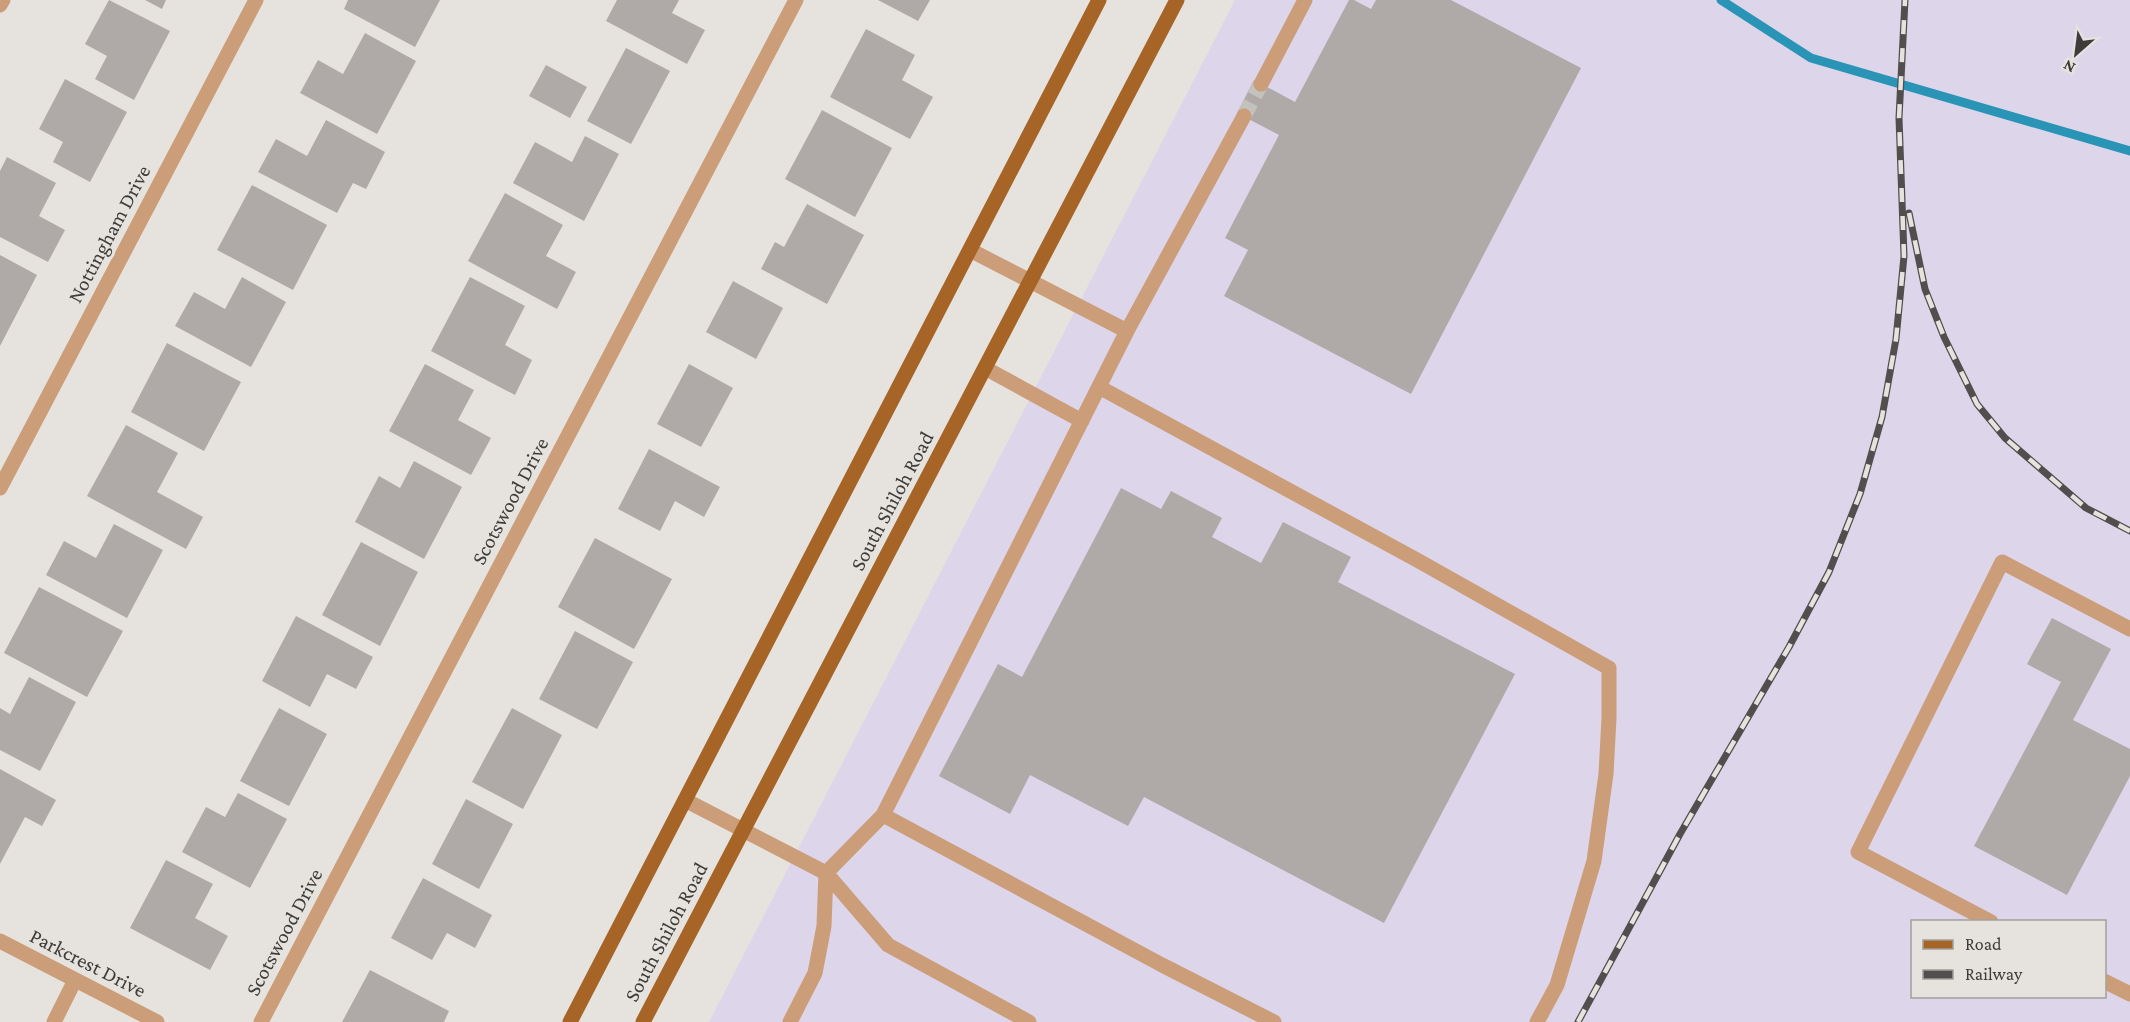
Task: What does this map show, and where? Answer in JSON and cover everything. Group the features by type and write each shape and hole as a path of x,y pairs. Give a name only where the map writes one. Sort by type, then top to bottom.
{"main road":[{"name":"South Shiloh Road","path":"570,1022 1099,0"},
{"name":"South Shiloh Road","path":"643,1022 1177,0"}],"street":[{"path":"0,5 3,0"},
{"name":"Nottingham Drive","path":"0,488 256,0"},
{"name":"Scotswood Drive","path":"261,1022 796,0"},
{"path":"1261,84 1305,0"},
{"path":"790,1022 815,973 824,926 826,873 883,815 1127,331 1244,116"},
{"path":"970,250 1127,331"},
{"path":"985,368 1082,421"},
{"path":"1099,387 1407,554 1609,668 1610,718 1606,774 1594,861 1557,985 1537,1022"},
{"path":"1989,920 1858,852 2002,562 2130,629"},
{"path":"685,800 826,873 888,945 1029,1022"},
{"path":"883,815 1162,965 1274,1022"},
{"name":"Parkcrest Drive","path":"0,941 157,1022"},
{"path":"54,1022 75,980"},
{"path":"2106,982 2130,994"}],"shaded area":[{"path":"1235,0 2130,0 2130,1022 709,1022"}],"building":[{"path":"109,0 170,31 134,100 95,79 107,56 85,44"},
{"path":"145,0 166,0 162,9"},
{"path":"348,0 440,0 415,47 344,9"},
{"path":"617,0 679,0 672,13 705,30 687,64 606,21"},
{"path":"878,0 930,0 918,21"},
{"path":"1349,0 1354,0 1371,9 1376,0 1451,0 1581,68 1411,394 1224,296 1248,250 1225,238 1279,135 1237,113 1254,80 1295,102"},
{"path":"866,29 915,55 902,80 933,97 910,139 830,97"},
{"path":"365,33 416,61 377,134 300,93 318,60 343,74"},
{"path":"626,48 670,71 631,144 587,121"},
{"path":"546,65 587,87 570,118 529,96"},
{"path":"65,79 127,112 90,182 53,162 63,142 39,129"},
{"path":"822,110 892,148 855,217 785,179"},
{"path":"326,120 385,152 366,189 353,183 337,213 258,172 276,139 307,156"},
{"path":"585,136 619,154 584,221 513,183 535,142 572,162"},
{"path":"7,157 56,183 39,216 65,230 48,262 0,237 0,171"},
{"path":"252,185 327,225 293,290 217,250"},
{"path":"505,193 563,225 546,256 576,272 557,309 468,261"},
{"path":"807,204 864,235 827,304 761,269 775,242 784,247"},
{"path":"0,255 37,275 0,346"},
{"path":"242,277 286,302 251,367 175,326 194,292 225,309"},
{"path":"470,277 525,306 505,345 532,360 515,395 431,351"},
{"path":"733,281 783,308 756,359 706,332"},
{"path":"167,343 241,382 204,451 131,412"},
{"path":"425,364 474,390 458,420 491,438 471,475 389,431"},
{"path":"689,364 733,388 701,447 657,424"},
{"path":"126,425 178,453 157,492 203,517 186,549 87,496"},
{"path":"649,449 720,487 704,517 675,501 660,531 618,509"},
{"path":"414,461 462,487 424,559 355,522 379,476 400,488"},
{"path":"1121,488 1161,509 1171,491 1222,518 1212,537 1261,563 1283,522 1351,557 1338,582 1515,674 1384,923 1144,797 1128,826 1030,775 1010,814 939,776 998,664 1022,677"},
{"path":"114,524 163,550 127,618 46,575 64,541 96,558"},
{"path":"595,538 672,579 634,649 558,607"},
{"path":"361,542 418,572 380,646 322,615"},
{"path":"39,587 123,631 87,697 4,653"},
{"path":"296,616 373,657 356,689 327,674 310,707 262,681"},
{"path":"2052,618 2111,649 2073,720 2130,749 2130,776 2067,895 1974,846 2061,682 2027,664"},
{"path":"575,631 633,662 597,729 539,699"},
{"path":"29,677 76,702 40,771 0,750 0,708 10,714"},
{"path":"279,708 327,734 289,806 240,781"},
{"path":"512,708 562,735 523,809 472,782"},
{"path":"0,769 56,800 42,826 25,817 0,864"},
{"path":"238,793 287,819 250,888 182,852 206,807 225,817"},
{"path":"466,799 513,824 479,889 432,864"},
{"path":"166,860 213,884 195,918 228,936 210,970 130,928"},
{"path":"423,878 492,915 475,948 447,933 432,960 391,938"},
{"path":"370,970 449,1011 444,1022 342,1022"}],"waterway":[{"path":"1721,0 1811,58 2130,151"}],"tunnel":[{"path":"1244,116 1261,84"}],"railway":[{"path":"1578,1022 1680,834 1789,647 1829,572 1860,494 1882,417 1896,339 1904,256 1899,118 1905,0"},
{"path":"1909,213 1925,289 1944,337 1977,404 2005,438 2086,508 2130,531"}]}
